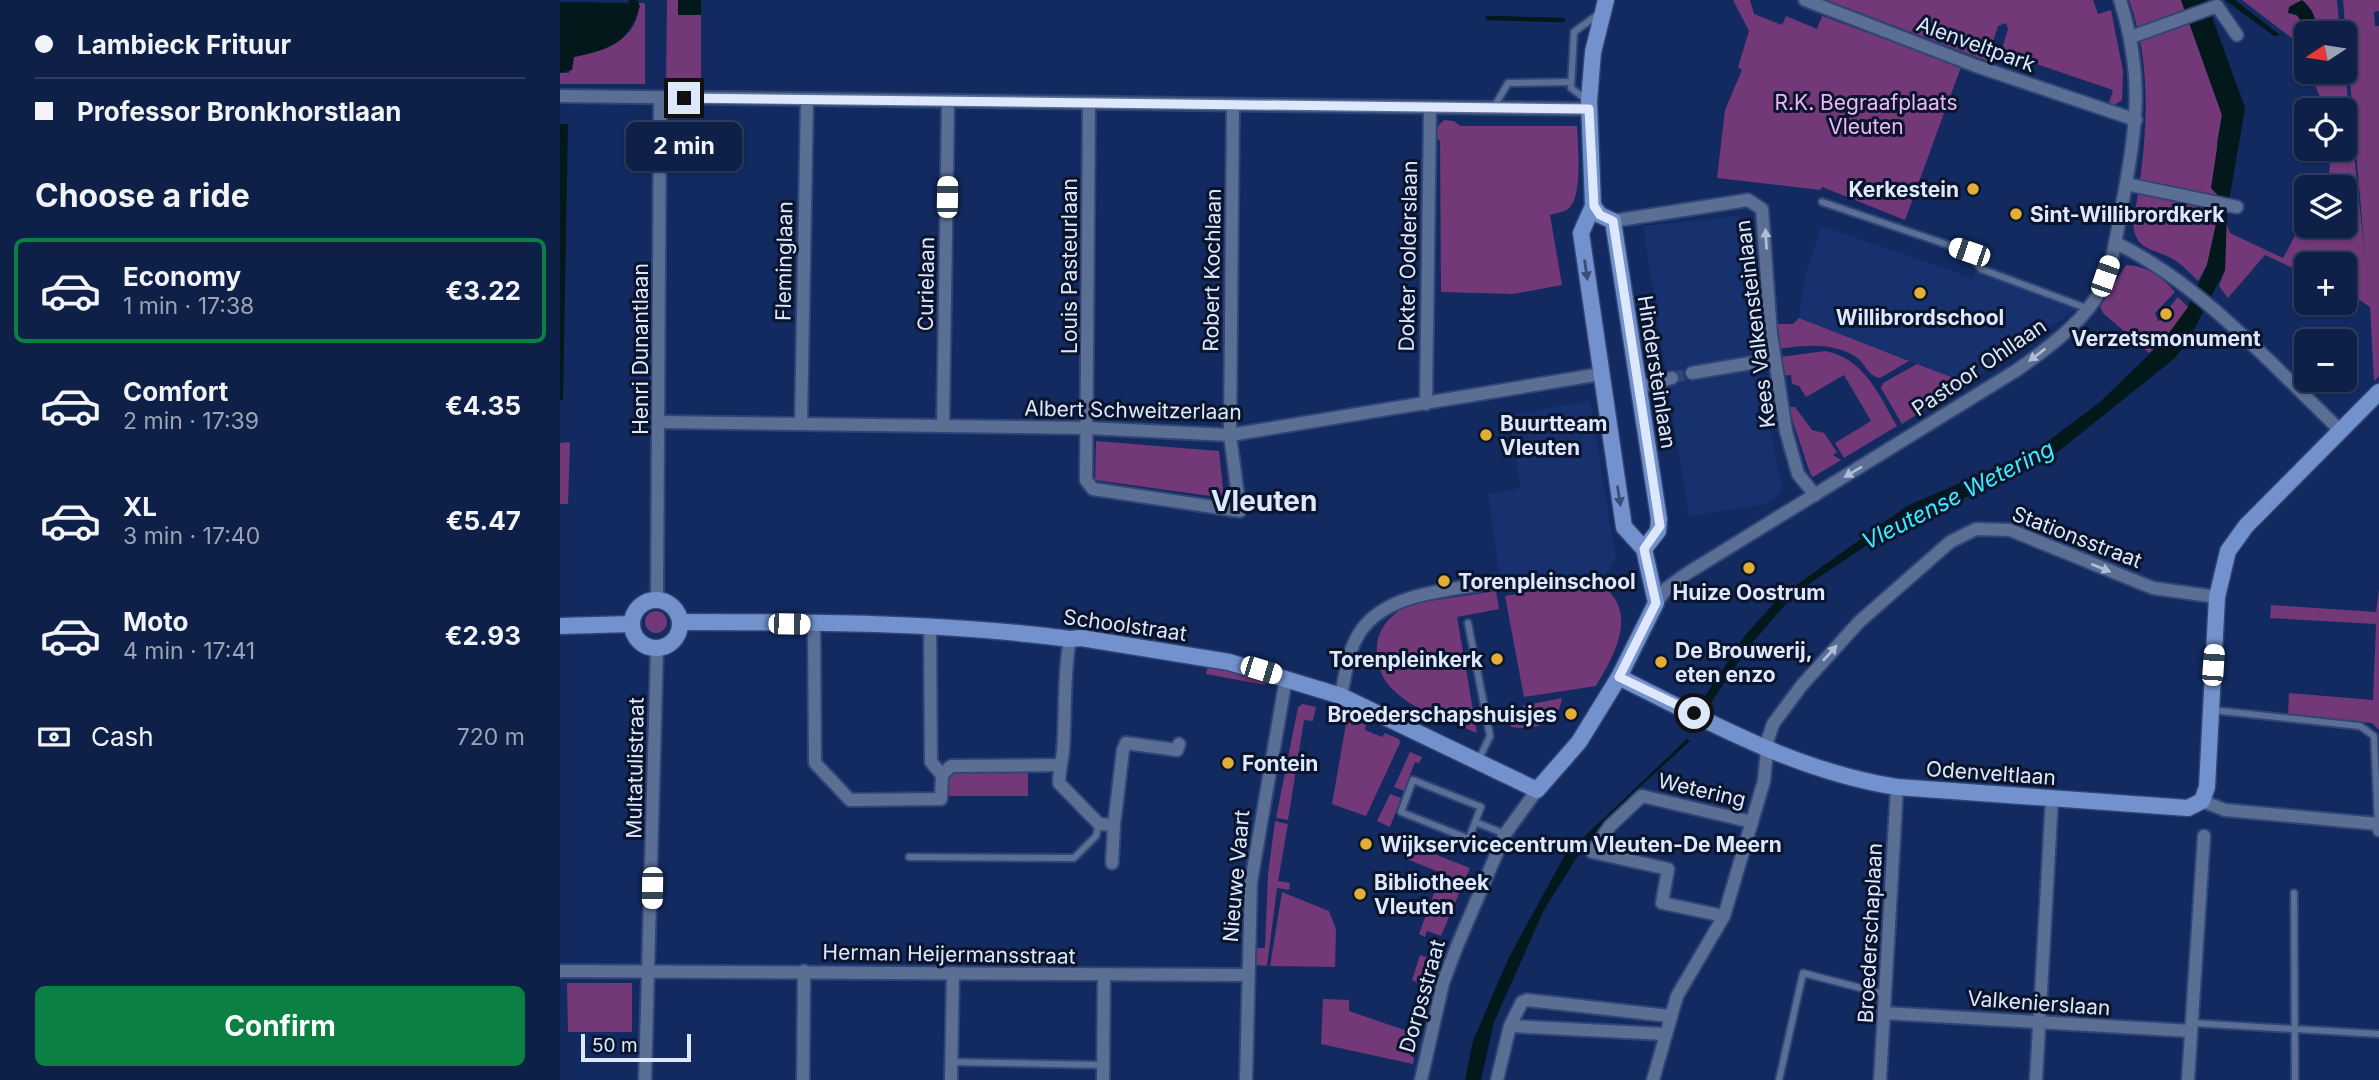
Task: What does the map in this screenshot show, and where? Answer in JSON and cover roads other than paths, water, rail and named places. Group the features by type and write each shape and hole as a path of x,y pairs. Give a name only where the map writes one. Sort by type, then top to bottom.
{"street":[{"name":"Alenveltpark","path":"1805,0 1976,66 2136,120"},
{"name":"Pastoor Ohllaan","path":"1656,603 1667,588 1686,573 2017,370 2058,338 2095,298 2116,243 2136,120 2135,56 2120,0"},
{"path":"1604,6 1593,52 1589,105 1594,206 1581,233 1624,527 1644,549 1656,603 1619,677"},
{"path":"2131,37 2213,6 2217,6 2227,16 2237,35"},
{"path":"560,96 1430,109 1589,105"},
{"name":"Henri Dunantlaan","path":"657,600 660,98"},
{"name":"Fleminglaan","path":"801,423 807,100"},
{"name":"Curielaan","path":"943,425 948,102"},
{"name":"Louis Pasteurlaan","path":"1089,104 1086,480 1093,489 1240,511 1230,435"},
{"name":"Robert Kochlaan","path":"1230,435 1233,106"},
{"name":"Dokter Oolderslaan","path":"1426,404 1430,109"},
{"path":"2126,184 2229,205"},
{"name":"Kees Valkensteinlaan","path":"1613,221 1748,200 1762,209 1774,359 1786,431 1798,474 1815,495"},
{"path":"1594,206 1600,215 1613,221"},
{"name":"Hindersteinlaan","path":"1613,221 1660,526 1644,549"},
{"path":"2116,243 2152,261 2186,286 2340,430"},
{"path":"1692,373 1774,359"},
{"name":"Albert Schweitzerlaan","path":"659,422 1087,428 1230,435 1601,374"},
{"path":"1638,387 1672,378"},
{"path":"2202,801 2207,787 2217,597 2223,565 2235,539 2379,392"},
{"name":"Stationsstraat","path":"1653,1080 1664,1034 1680,989 1724,916 1764,781 1773,724 1851,630 1930,559 1963,534 1976,529 2010,530 2153,588 2217,597"},
{"path":"1341,696 1355,640 1362,628 1385,608 1412,598 1496,583"},
{"path":"649,600 673,606 680,622 672,643 657,648 650,648 637,639 632,625 636,610 649,600"},
{"name":"Schoolstraat","path":"680,622 991,628 1070,639 1081,638 1229,662 1341,696 1537,790"},
{"path":"814,624 815,763 850,800 941,799 942,775 951,766 1059,765"},
{"path":"560,625 632,625"},
{"path":"930,625 931,762 942,775"},
{"path":"1070,639 1065,667 1063,751 1059,765 1059,783 1099,824 1114,825"},
{"name":"Multatulistraat","path":"645,1080 657,648"},
{"name":"Odenveltlaan","path":"1619,677 1768,749 1858,782 1897,788 2188,808 2202,801 2225,810 2378,824"},
{"name":"Dorpsstraat","path":"1421,1080 1443,983 1505,834 1537,790 1579,742 1619,677"},
{"name":"Nieuwe Vaart","path":"1246,1080 1251,882 1286,678"},
{"path":"1112,863 1114,825 1126,743 1177,750 1179,744"},
{"name":"Broederschaplaan","path":"1880,1080 1897,788"},
{"name":"Wetering","path":"1724,916 1662,903 1668,869 1592,852 1610,826 1642,796 1752,822"},
{"path":"2036,1080 2052,798"},
{"path":"2378,824 2379,830"},
{"path":"2188,1080 2204,836"},
{"path":"560,971 650,972"},
{"path":"803,1080 804,971"},
{"name":"Herman Heijermansstraat","path":"650,972 1248,975"},
{"path":"951,1080 953,973"},
{"path":"1103,1080 1104,975"},
{"path":"1497,1080 1510,1026 1522,1002 1527,1000 1670,1016"},
{"name":"Valkenierslaan","path":"1884,1013 2039,1024 2191,1027"},
{"path":"1510,1026 1664,1034"}],"lane":[{"path":"1589,105 1571,85 1574,32 1604,6"},
{"path":"1494,107 1508,83 1571,85"},
{"path":"1822,202 1969,252 1981,269 2086,308"},
{"path":"1468,623 1490,736 1479,760"},
{"path":"2210,710 2360,726 2374,736 2378,824"},
{"path":"1413,780 1481,807 1475,822 1469,839 1401,812 1413,780"},
{"path":"1475,822 1505,834"},
{"path":"908,857 1074,858 1096,836 1099,824"},
{"path":"2294,893 2295,1080"},
{"path":"1779,1080 1803,973 1884,994"},
{"path":"2191,1027 2379,1034"},
{"path":"951,1062 1103,1065"}],"water":[{"path":"629,0 637,0 640,6 624,37 598,51 574,57 572,70 560,73 560,2 628,3"},
{"path":"678,0 701,0 701,15 678,15"},
{"path":"2181,0 2206,0 2245,108 2229,202 2222,200 2211,188 2222,115"},
{"path":"2225,0 2235,0 2280,35 2274,36"},
{"path":"2302,0 2309,7 2315,21 2301,21 2297,15 2288,13 2289,7"},
{"path":"560,124 568,124 563,401 560,400"},
{"name":"Vleutense Wetering","path":"2219,210 2227,213 2225,270 2187,343 2175,358 2049,459 1879,537 1803,588 1747,649 1709,706 1701,702 1746,634 1781,596 1907,506 2036,450 2100,402 2163,341 2188,307 2207,265"},
{"path":"1687,739 1690,741 1632,794 1577,857 1544,910 1494,1022 1481,1080 1465,1080 1473,1041 1509,957 1565,855"}],"waterway":[{"path":"1488,18 1563,20"}],"tunnel":[{"path":"1672,378 1692,373"}],"place":[{"name":"Kerkestein","path":"1973,189"},
{"name":"Sint-Willibrordkerk","path":"2016,214"},
{"name":"Willibrordschool","path":"1920,293"},
{"name":"Verzetsmonument","path":"2166,314"},
{"name":"Buurtteam Vleuten","path":"1486,435"},
{"name":"Huize Oostrum","path":"1749,568"},
{"name":"Torenpleinschool","path":"1444,581"},
{"name":"Torenpleinkerk","path":"1497,659"},
{"name":"De Brouwerij, eten enzo","path":"1661,662"},
{"name":"Broederschapshuisjes","path":"1571,714"},
{"name":"Fontein","path":"1228,763"},
{"name":"Wijkservicecentrum Vleuten-De Meern","path":"1366,844"},
{"name":"Bibliotheek Vleuten","path":"1360,894"}],"district":[{"name":"Vleuten","path":"1264,501"}],"park label":[{"name":"R.K. Begraafplaats Vleuten","path":"1866,114"}]}
